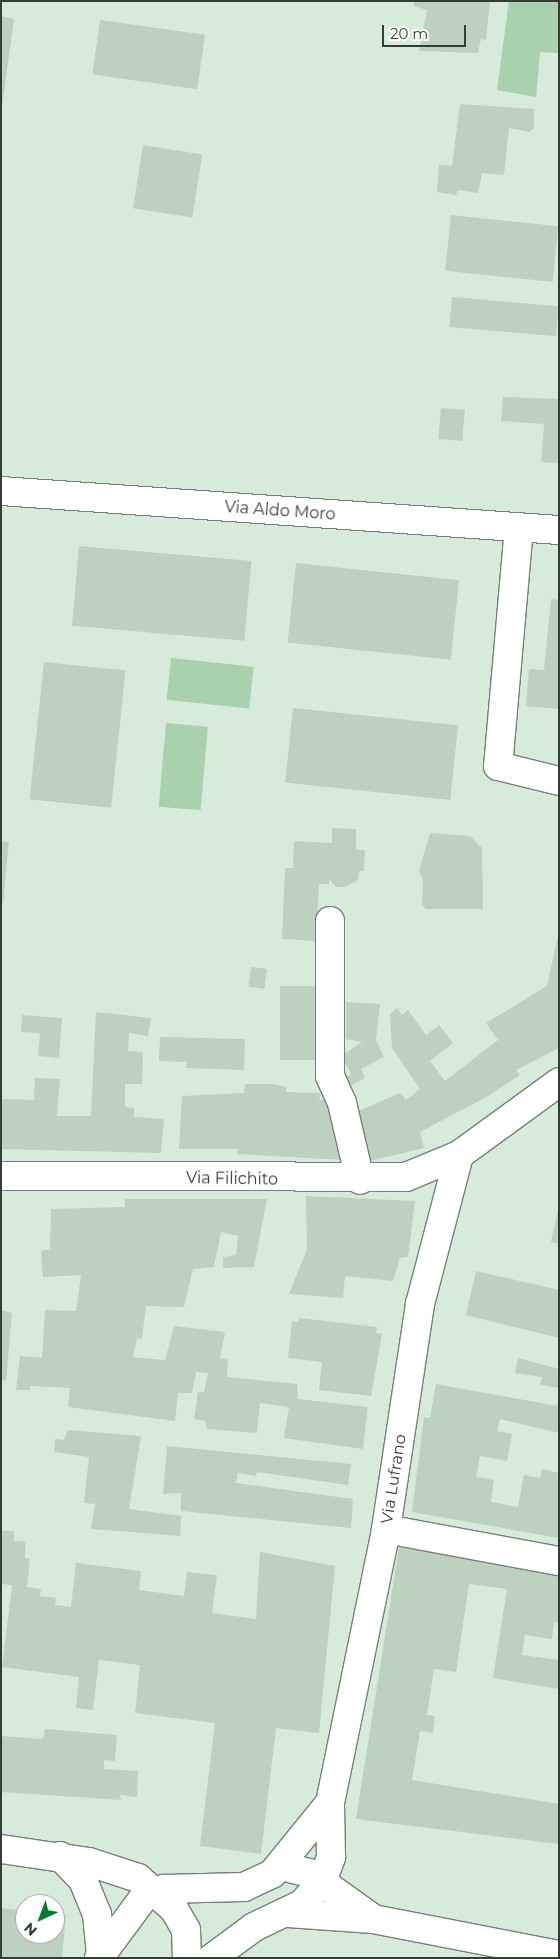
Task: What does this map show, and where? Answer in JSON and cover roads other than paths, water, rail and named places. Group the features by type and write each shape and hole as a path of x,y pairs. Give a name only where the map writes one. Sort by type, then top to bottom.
{"street":[{"name":"Via Aldo Moro","path":"1,491 559,530"},
{"path":"519,527 498,766 559,781"},
{"path":"330,921 330,1076 342,1103 360,1180"},
{"name":"Via Filichito","path":"1,1176 360,1180 406,1177 459,1155 559,1082"},
{"name":"Via Lufrano","path":"212,1958 254,1927 288,1913 322,1882 331,1857 330,1803 386,1529 420,1304 459,1155"},
{"path":"386,1529 559,1561"},
{"name":"Via Lufrano","path":"156,1893 244,1886 281,1866 330,1803"},
{"path":"1,1849 60,1856 138,1878 174,1909 186,1930 188,1958"},
{"path":"60,1856 83,1880 97,1914 100,1956"},
{"path":"281,1866 322,1882 373,1919"},
{"path":"100,1956 144,1897 156,1893"},
{"path":"288,1913 373,1919 559,1955"}]}
